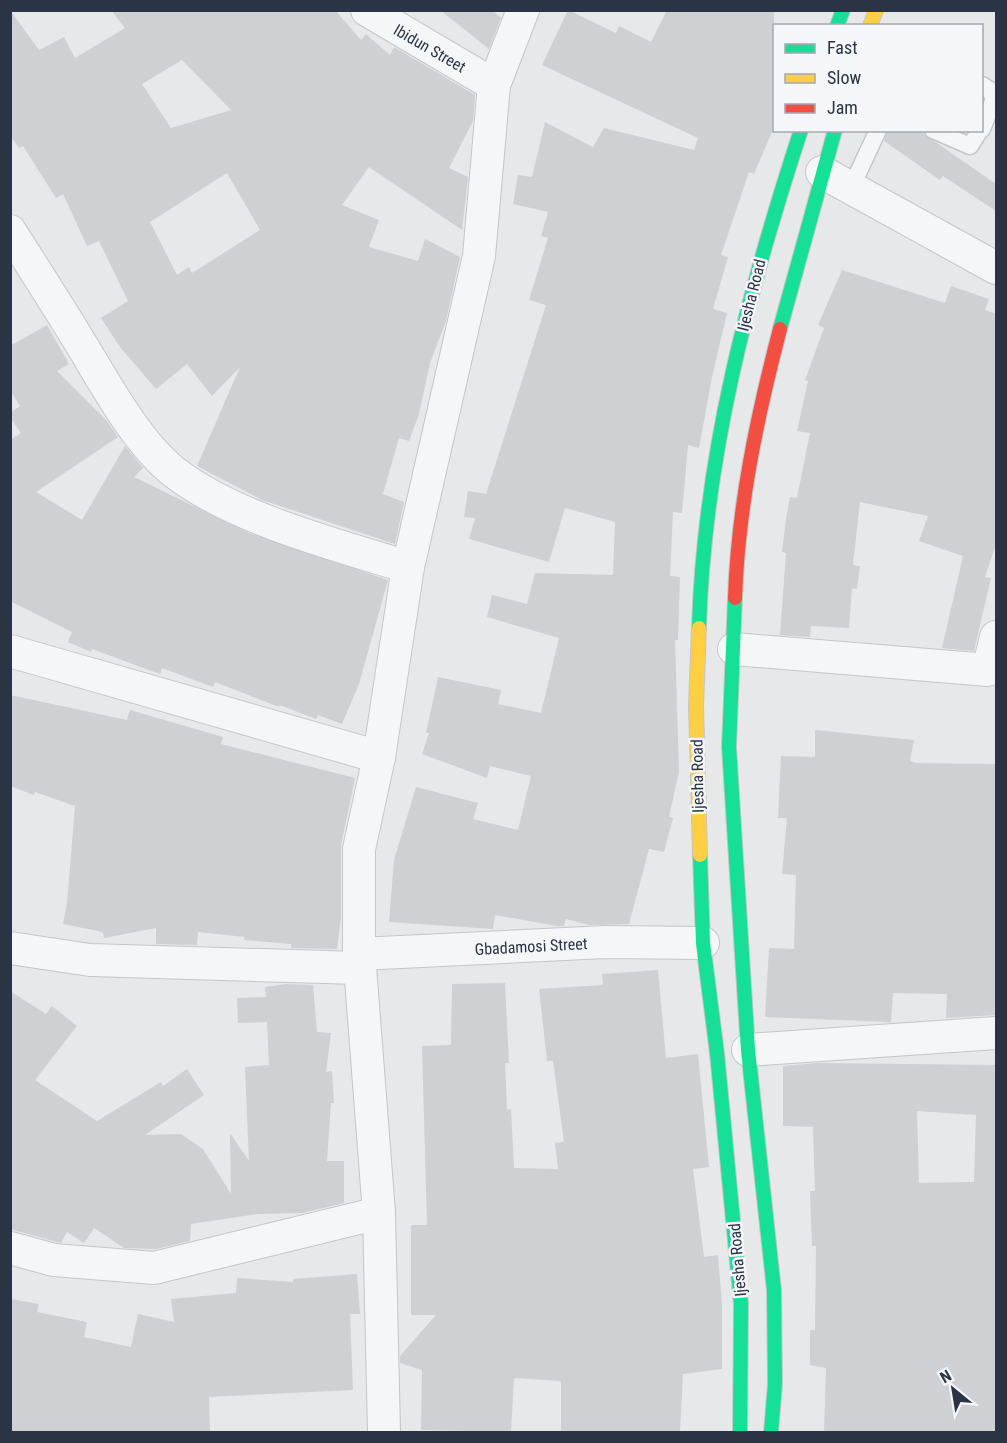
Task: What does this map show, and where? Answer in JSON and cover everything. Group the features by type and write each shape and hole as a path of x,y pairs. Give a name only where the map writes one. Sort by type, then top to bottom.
{"main road":[{"name":"Ijesha Road","path":"771,1432 775,1384 774,1290 748,1050 729,747 734,649 719,566 706,514 730,380 763,246 800,132"},
{"name":"Ijesha Road","path":"740,1432 741,1304 717,1053 703,943 696,705 719,566 834,132"}],"street":[{"name":"Ibidun Street","path":"367,10 494,85"},
{"path":"384,1432 379,1213 359,961 359,849 379,757 408,567 479,256 494,85 523,10"},
{"path":"822,172 996,268"},
{"path":"10,231 104,383 147,444 171,470 194,487 231,505 323,541 408,567"},
{"path":"734,649 987,670 996,637"},
{"path":"10,651 379,757"},
{"name":"Gbadamosi Street","path":"10,948 90,960 359,961 606,942 703,943"},
{"path":"748,1050 996,1033"},
{"path":"10,1248 54,1260 154,1268 379,1213"}],"lane":[{"path":"983,86 990,90 994,99 983,125"},
{"path":"851,188 877,132"},
{"path":"938,132 970,146 980,132"}],"building":[{"path":"10,10 39,50 64,37 75,58 125,28 111,10 335,10 361,40 366,34 390,55 394,47 475,95 473,121 449,168 468,177 462,230 369,167 342,205 379,220 369,247 418,261 425,239 460,257 446,321 430,363 419,414 409,441 399,438 383,494 404,502 395,544 262,500 197,466 240,367 212,396 187,364 156,389 120,347 101,318 128,301 99,241 87,246 63,194 56,198 23,146 19,148 10,135","holes":["182,60 231,110 171,128 142,84","227,173 260,230 192,273 189,267 177,275 150,222"]},
{"path":"440,10 492,10 501,18 489,49"},
{"path":"568,10 616,33 619,26 651,42 667,10 774,10 773,129 754,174 749,172 721,255 728,257 713,309 727,313 699,448 688,445 682,513 673,512 670,576 680,577 678,640 675,640 679,772 669,817 673,818 664,852 649,849 629,924 589,925 566,919 564,926 557,926 495,915 493,929 389,922 394,860 416,787 478,803 473,819 518,830 531,776 490,766 487,778 422,754 429,733 426,733 438,677 501,690 498,704 541,713 559,638 487,617 492,595 527,604 535,573 613,575 615,522 565,508 549,562 469,539 475,518 464,517 468,491 486,494 546,305 529,300 548,238 541,236 548,212 513,204 518,175 532,177 545,122 593,147 604,128 694,150 698,138 542,65"},
{"path":"887,132 921,132 996,184 996,211 943,176 940,180 884,141"},
{"path":"842,270 945,303 951,286 989,299 985,310 996,314 996,544 985,577 991,578 974,651 942,648 963,556 919,541 928,516 860,502 853,565 860,566 857,589 852,588 849,628 811,626 810,637 780,635 786,553 782,552 786,519 790,497 797,498 810,433 797,431 808,381 805,380 824,328 818,325"},
{"path":"47,325 69,364 57,371 106,420 118,437 36,492 82,520 125,446 143,468 134,477 249,533 388,580 359,684 342,724 318,715 316,719 280,705 279,707 215,682 213,687 162,668 160,674 92,649 91,652 68,642 72,632 10,601 10,440 21,433 10,417 10,413 20,406 10,390 10,346"},
{"path":"10,695 127,720 130,710 223,737 221,744 355,778 341,845 341,918 337,949 291,948 291,944 244,940 245,937 198,932 197,945 156,944 156,928 104,938 103,932 63,924 67,903 75,806 10,786"},
{"path":"815,730 914,740 910,761 916,763 996,764 996,1015 946,1018 947,994 893,993 891,1022 765,1017 769,948 794,949 796,875 782,874 787,818 778,818 781,756 815,757"},
{"path":"658,970 666,1058 698,1054 709,1167 693,1169 704,1257 718,1255 722,1304 722,1369 683,1374 680,1432 561,1432 561,1381 514,1378 511,1432 421,1430 422,1370 400,1363 400,1356 436,1315 411,1315 411,1225 427,1225 422,1046 451,1045 452,984 505,983 509,1063 505,1063 507,1110 511,1109 514,1168 558,1169 555,1143 564,1142 553,1061 547,1061 539,989 603,985 602,974"},
{"path":"286,984 313,985 317,1032 331,1033 326,1072 332,1071 334,1103 331,1103 327,1161 344,1161 344,1203 302,1213 257,1214 191,1224 190,1241 156,1249 124,1248 94,1228 84,1243 67,1232 61,1243 10,1229 10,991 46,1014 52,1006 77,1026 35,1080 97,1121 161,1082 163,1086 187,1069 204,1095 145,1135 181,1134 203,1149 231,1194 230,1133 249,1161 245,1067 269,1065 267,1022 238,1023 237,998 266,997 265,987"},
{"path":"817,1063 996,1065 996,1432 824,1432 826,1368 810,1365 810,1330 815,1330 816,1246 812,1246 810,1191 815,1191 813,1127 783,1126 783,1066","holes":["917,1111 976,1115 974,1182 919,1183"]},
{"path":"357,1274 360,1314 350,1314 353,1390 209,1397 210,1432 10,1432 10,1299 39,1304 37,1312 87,1322 84,1337 131,1347 138,1314 174,1322 171,1299 236,1293 237,1278 293,1282 293,1279"}],"traffic: fast":[{"path":"838,24 843,10"},
{"path":"699,628 703,564 719,438 763,252 800,132"},
{"path":"780,329 834,132"},
{"path":"735,598 729,747 748,1050 774,1290 775,1384 771,1432"},
{"path":"700,855 703,943 717,1053 741,1304 740,1432"}],"traffic: slow":[{"path":"871,24 876,10"},
{"path":"699,628 696,705 700,855"}],"traffic: jam":[{"path":"735,598 744,496 780,329"}]}
